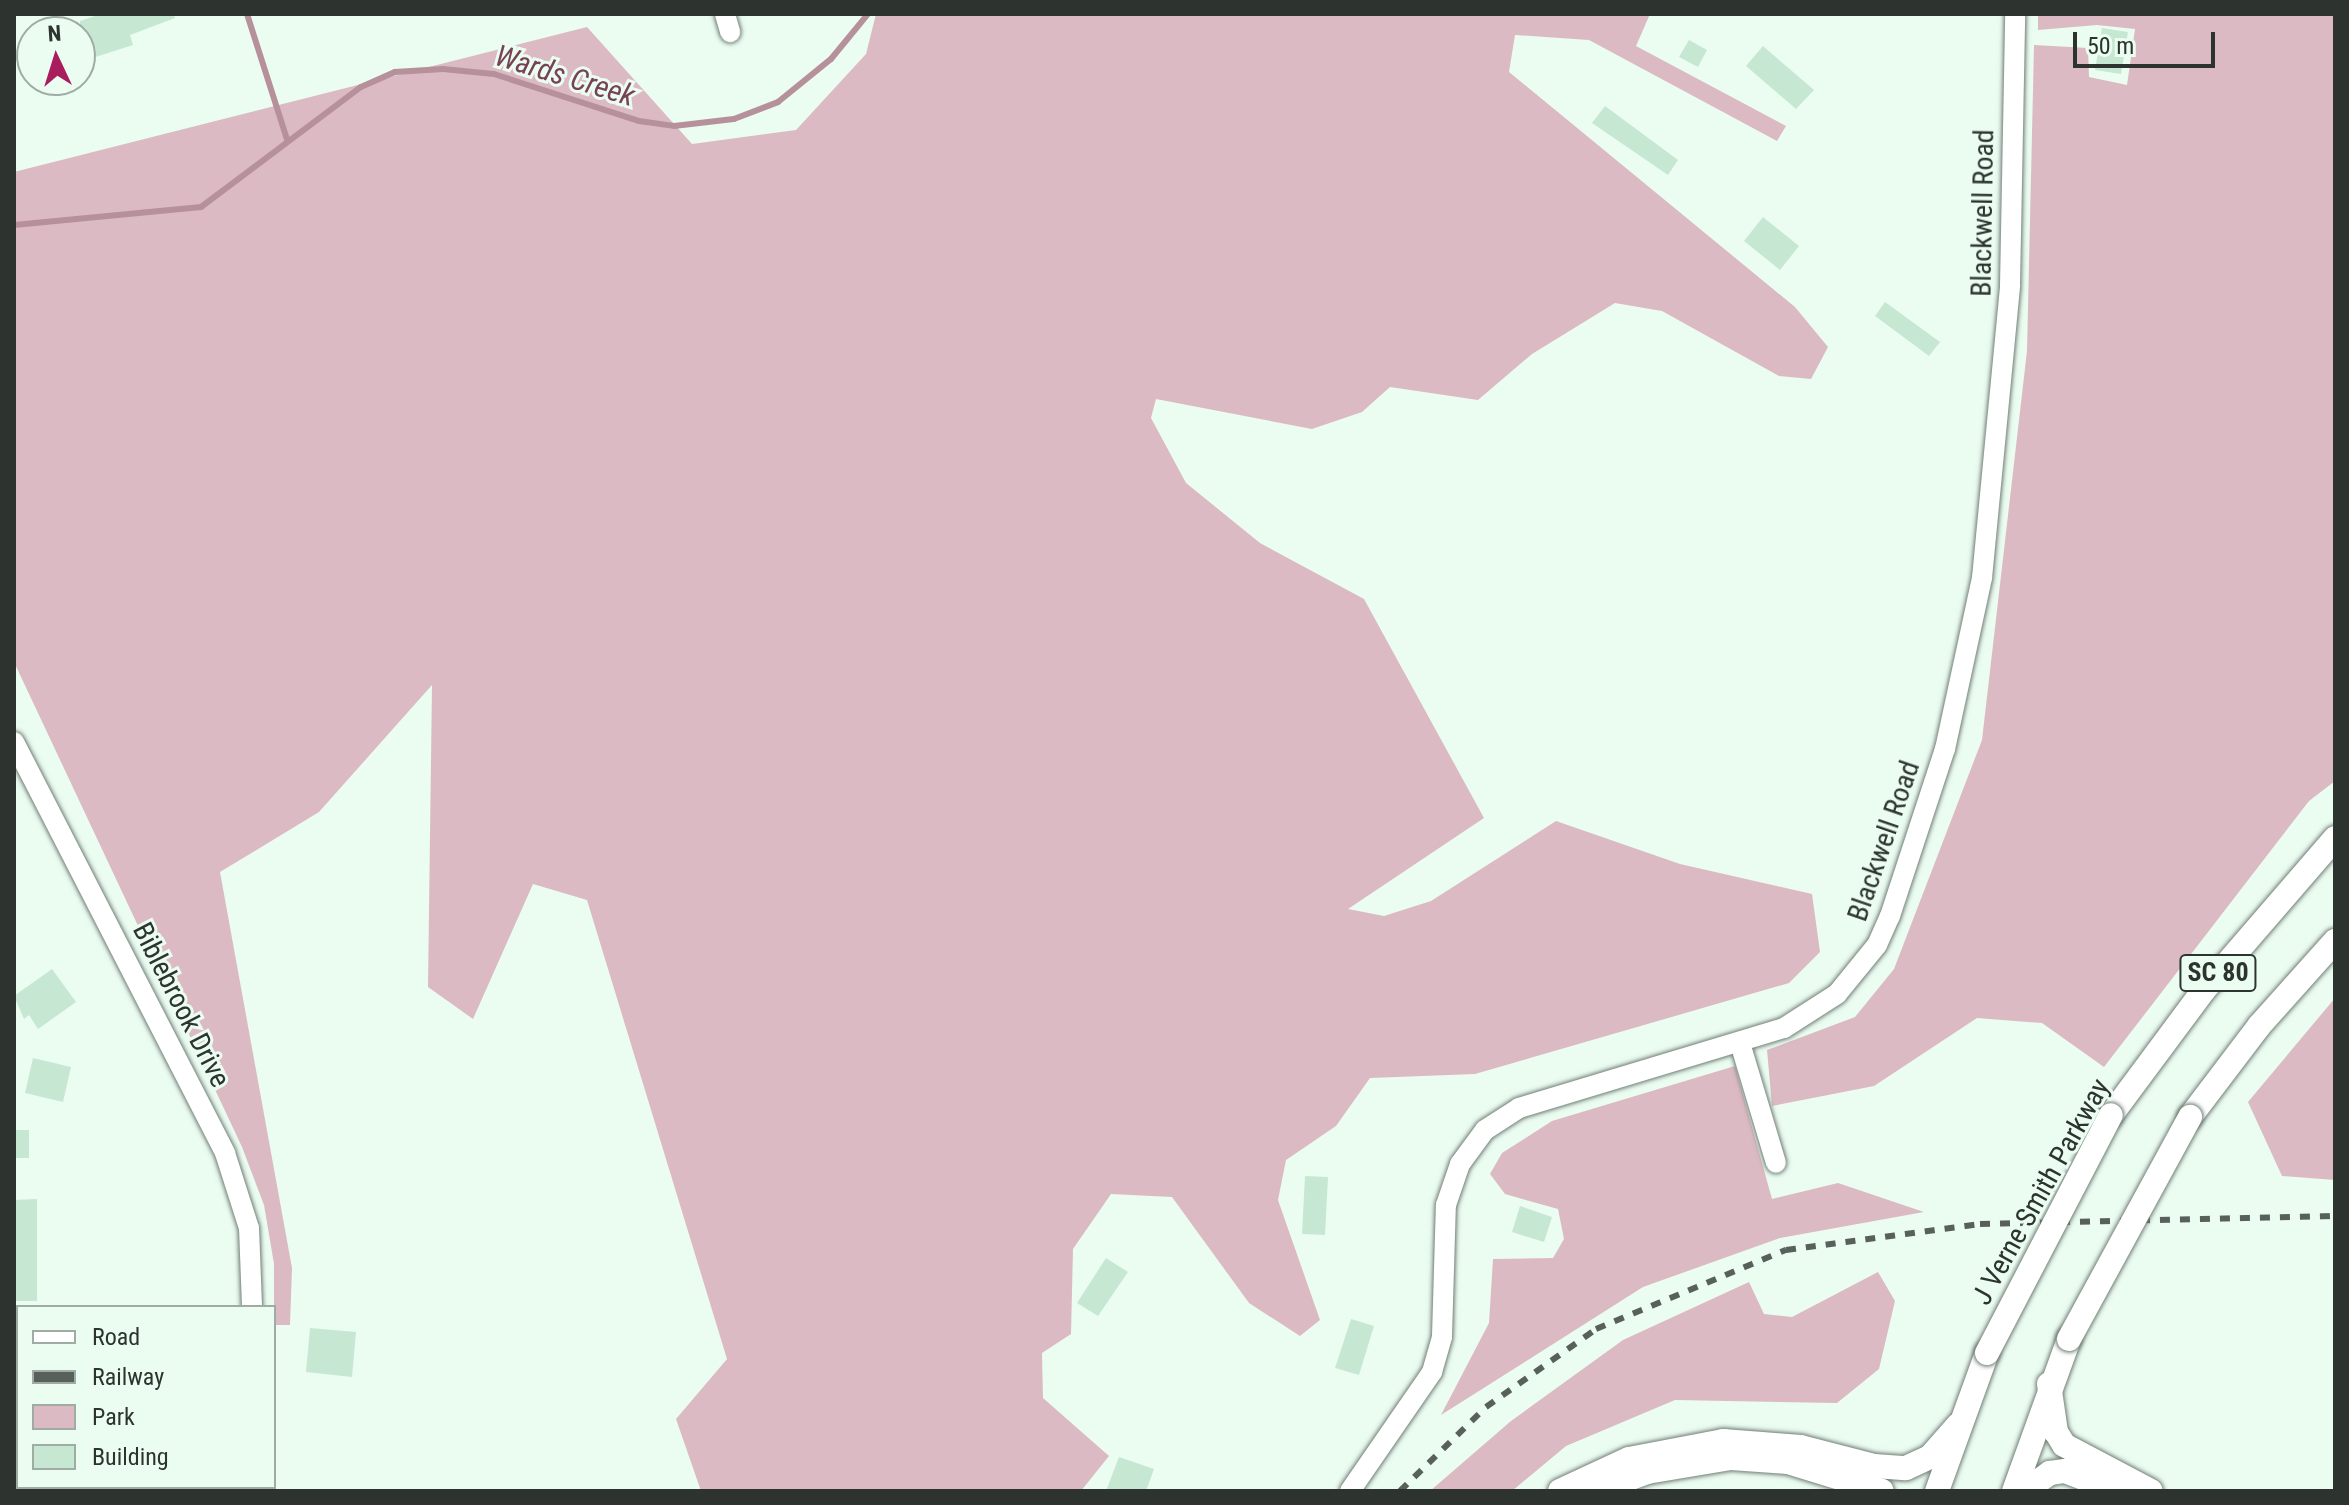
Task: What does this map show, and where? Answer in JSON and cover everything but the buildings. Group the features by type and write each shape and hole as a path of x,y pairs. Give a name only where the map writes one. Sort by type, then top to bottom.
{"main road":[{"name":"J Verne Smith Parkway","path":"1937,1491 1958,1425 1987,1353 2111,1115 2204,990 2335,838"},
{"name":"SC 80","path":"2014,1491 2049,1384 2069,1339 2190,1117 2259,1026 2335,941"},
{"path":"2049,1384 2056,1432 2064,1445 2151,1491"},
{"path":"1560,1491 1629,1459 1723,1441 1801,1447 1874,1466 1906,1468 1930,1457 1958,1425"},
{"path":"1596,1491 1647,1472 1731,1458 1788,1462 1882,1491"},
{"path":"2025,1491 2050,1473 2065,1471 2117,1491"}],"street":[{"name":"Blackwell Road","path":"1350,1491 1423,1389 1439,1355 1446,1205 1472,1145 1519,1108 1740,1043 1812,1013 1859,971 1890,916 1945,749 1982,578 2010,285 2015,14"},
{"name":"Biblebrook Drive","path":"14,742 225,1153 249,1228 252,1305"},
{"path":"1740,1043 1776,1163"}],"green space":[{"path":"876,14 1650,14 1636,46 1786,126 1777,141 1589,40 1515,35 1509,72 1795,307 1828,347 1811,379 1779,376 1662,311 1615,303 1532,354 1478,400 1390,387 1362,412 1312,429 1156,399 1151,418 1186,483 1260,543 1364,599 1484,818 1348,909 1384,916 1431,901 1556,821 1680,864 1812,894 1820,952 1789,983 1475,1074 1370,1078 1336,1126 1286,1160 1278,1200 1320,1320 1300,1336 1249,1303 1172,1197 1111,1194 1073,1249 1071,1334 1042,1353 1043,1398 1109,1456 1081,1491 701,1491 676,1419 727,1359 587,900 533,884 473,1019 428,987 432,685 319,812 220,872 292,1268 290,1325 276,1325 274,1264 264,1205 242,1147 14,662 14,172 587,27 692,144 796,130 866,54"},
{"path":"2038,14 2335,14 2335,781 2309,801 2104,1067 2042,1023 1977,1018 1874,1086 1772,1106 1767,1050 1855,1017 1894,969 1982,740 2027,351 2034,45 2088,48 2089,77 2127,85 2135,29 2097,25 2038,30"},
{"path":"2335,998 2335,1180 2282,1176 2248,1102"},
{"path":"1735,1066 1772,1199 1838,1183 1924,1212 1780,1238 1643,1287 1441,1415 1489,1323 1493,1259 1553,1258 1564,1239 1558,1209 1505,1194 1490,1174 1502,1153 1552,1121"},
{"path":"1878,1272 1895,1301 1879,1369 1837,1403 1675,1400 1566,1446 1512,1491 1430,1491 1511,1421 1623,1340 1749,1282 1764,1314 1792,1317"}],"waterway":[{"path":"247,14 287,139"},
{"name":"Wards Creek","path":"14,225 201,207 361,87 395,72 443,69 494,74 639,121 674,126 734,119 778,102 831,59 868,14"}],"railway":[{"path":"1400,1491 1486,1407 1596,1329 1786,1250 1980,1224 2335,1216"}]}
